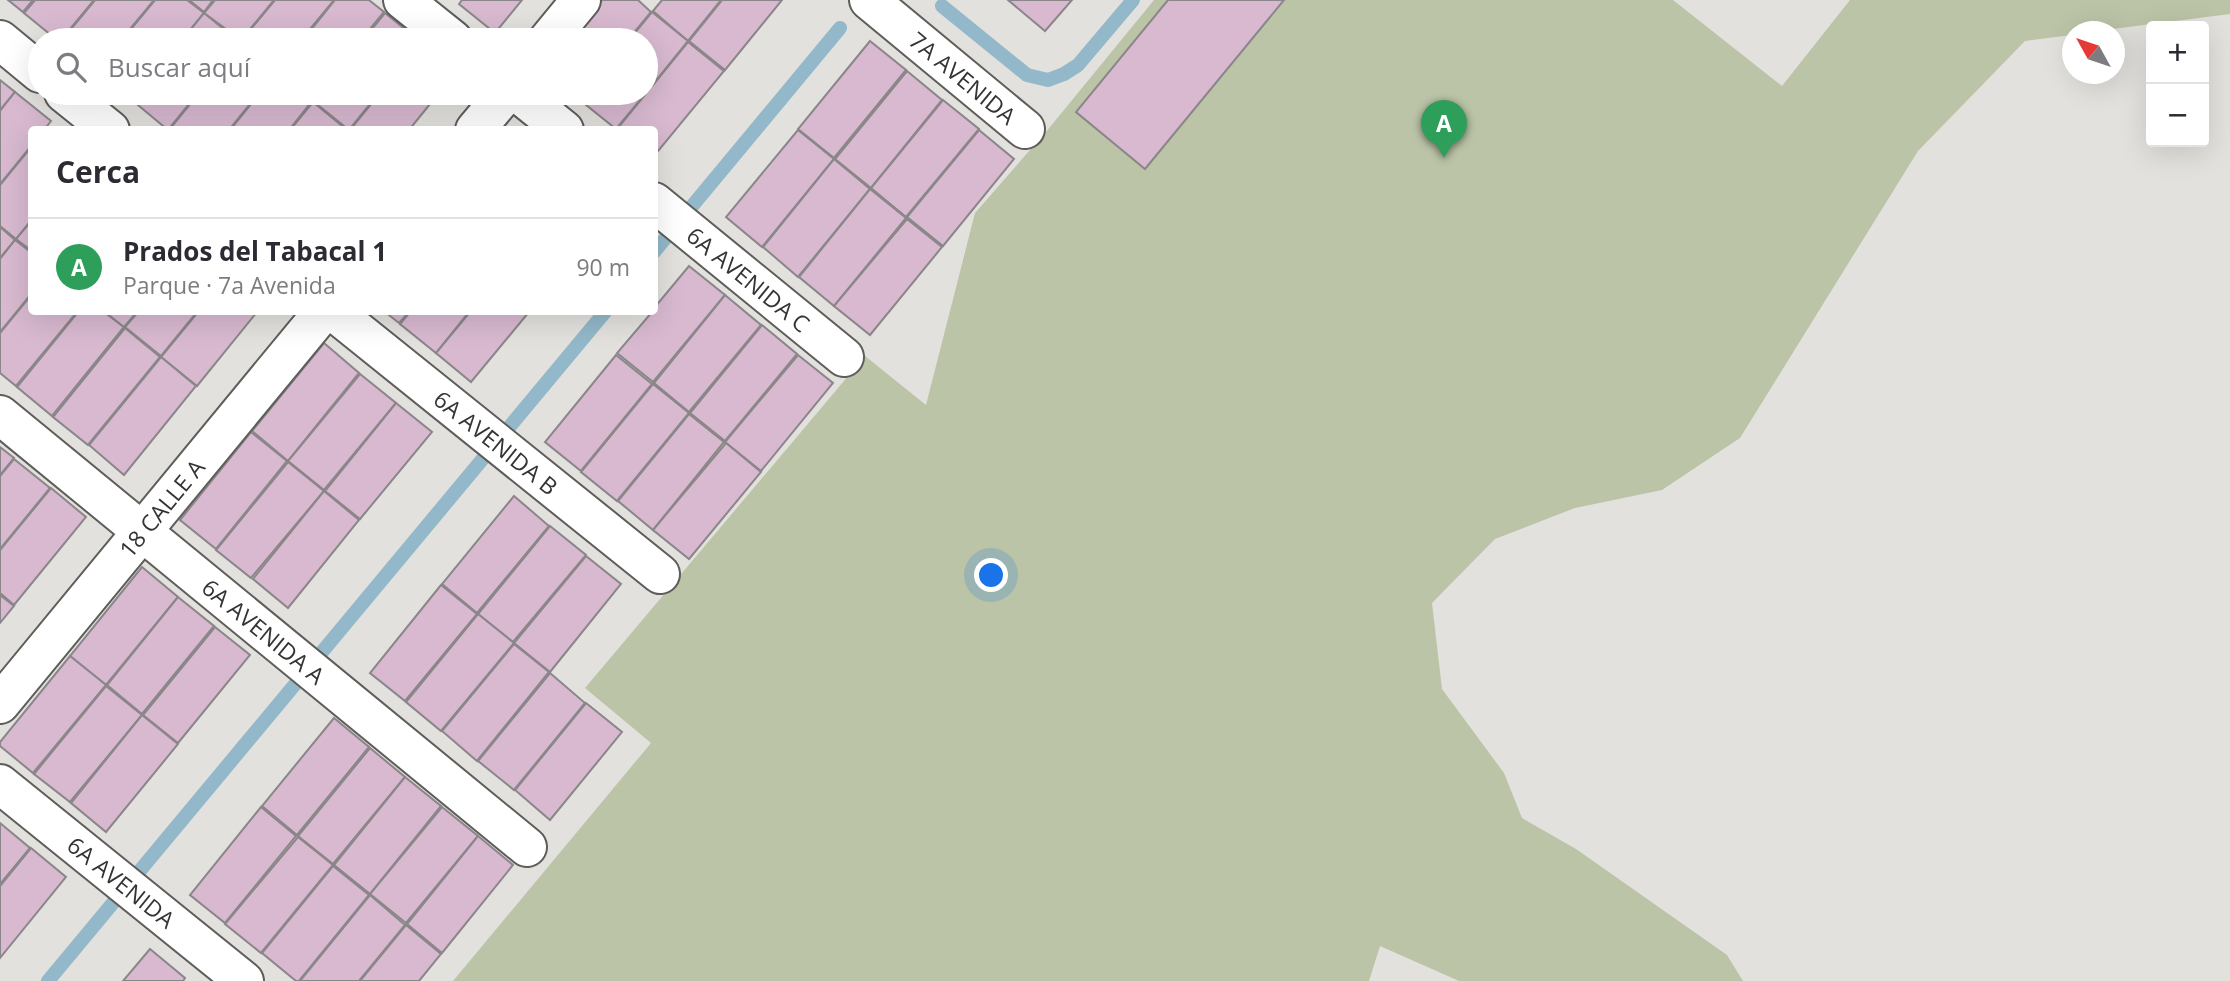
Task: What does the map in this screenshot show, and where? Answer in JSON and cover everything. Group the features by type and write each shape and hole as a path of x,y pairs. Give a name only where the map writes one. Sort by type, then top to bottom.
{"street":[{"path":"403,0 438,28"},
{"path":"558,28 581,0"},
{"name":"7A AVENIDA","path":"882,4 1025,129"},
{"path":"0,40 28,63"},
{"path":"79,105 105,126"},
{"path":"478,126 496,105"},
{"path":"533,105 559,126"},
{"name":"6A AVENIDA C","path":"658,205 844,357"},
{"name":"18 CALLE A","path":"0,704 321,315"},
{"name":"6A AVENIDA B","path":"338,315 660,574"},
{"name":"6A AVENIDA A","path":"0,415 527,847"},
{"name":"6A AVENIDA","path":"0,784 244,981"}],"green space":[{"path":"1154,0 1673,0 1782,86 1850,0 2230,0 2230,14 2175,21 2146,21 2146,25 2125,27 2125,21 2062,21 2062,36 2025,41 1918,151 1740,438 1662,490 1575,508 1495,539 1432,603 1442,689 1504,773 1522,818 1576,849 1727,955 1743,981 1459,981 1380,946 1369,981 453,981 651,743 585,688 865,356 926,405 975,213"}],"building":[{"path":"8,0 33,0 23,12"},
{"path":"35,0 94,0 71,28 42,28 24,13"},
{"path":"95,0 154,0 131,28 72,28"},
{"path":"155,0 187,0 204,13 192,28 132,28"},
{"path":"189,0 213,0 204,12"},
{"path":"215,0 274,0 251,28 225,28 204,13"},
{"path":"275,0 334,0 311,28 252,28"},
{"path":"335,0 369,0 384,12 371,28 313,28"},
{"path":"462,0 522,0 499,28 489,28 459,4"},
{"path":"602,0 638,0 651,12 638,28 579,28"},
{"path":"662,0 721,0 688,41 653,11"},
{"path":"722,0 782,0 725,70 689,41"},
{"path":"1008,0 1072,0 1045,31"},
{"path":"1168,0 1284,0 1145,169 1076,112"},
{"path":"652,12 688,41 658,78 658,28 639,28"},
{"path":"204,13 222,28 192,28"},
{"path":"385,13 403,28 373,28"},
{"path":"870,41 906,70 834,158 798,129"},
{"path":"688,42 724,71 658,151 658,126 619,126 637,105 658,105 658,79"},
{"path":"907,71 942,100 871,188 835,159"},
{"path":"0,80 15,92 0,110"},
{"path":"15,92 51,121 47,126 28,126 28,150 0,184 0,111"},
{"path":"943,100 979,129 906,217 871,188"},
{"path":"138,105 188,105 171,126 163,126"},
{"path":"189,105 249,105 232,126 172,126"},
{"path":"250,105 309,105 292,126 233,126"},
{"path":"311,105 317,105 342,126 293,126"},
{"path":"318,105 369,105 352,126 344,126"},
{"path":"370,105 429,105 412,126 353,126"},
{"path":"586,105 636,105 618,126 612,126"},
{"path":"798,130 834,159 762,247 726,217"},
{"path":"979,130 1014,159 943,246 907,217"},
{"path":"28,151 28,224 16,239 0,226 0,185"},
{"path":"834,159 870,189 798,277 763,247"},
{"path":"870,189 906,218 834,306 799,277"},
{"path":"907,219 942,247 870,335 834,306"},
{"path":"28,225 28,248 16,239"},
{"path":"0,227 15,240 0,258"},
{"path":"15,240 28,250 28,298 0,332 0,259"},
{"path":"689,266 725,295 653,382 617,353 649,315 658,315 658,303"},
{"path":"725,295 761,325 689,412 654,383"},
{"path":"28,299 28,315 75,315 16,386 0,373 0,333"},
{"path":"76,315 108,315 124,327 52,416 17,387"},
{"path":"109,315 134,315 124,327"},
{"path":"135,315 195,315 161,356 125,327"},
{"path":"196,315 255,315 197,386 161,357"},
{"path":"389,315 406,315 399,323"},
{"path":"408,315 467,315 436,353 400,324"},
{"path":"468,315 527,315 471,382 436,353"},
{"path":"762,325 797,354 725,441 690,413"},
{"path":"125,328 160,357 88,445 53,417"},
{"path":"324,343 359,373 288,461 252,431"},
{"path":"616,355 652,384 581,471 545,442"},
{"path":"798,355 833,383 761,471 725,442"},
{"path":"161,357 196,386 124,475 89,445"},
{"path":"360,374 396,403 324,490 288,461"},
{"path":"653,384 689,413 617,501 581,472"},
{"path":"396,403 432,432 360,519 325,491"},
{"path":"689,414 724,442 653,530 618,501"},
{"path":"251,432 287,461 216,549 180,520"},
{"path":"726,443 761,472 689,559 653,530"},
{"path":"0,447 14,458 0,475"},
{"path":"14,459 50,488 0,549 0,476"},
{"path":"288,462 324,491 251,578 216,550"},
{"path":"51,488 86,517 14,605 0,593 0,550"},
{"path":"324,491 359,520 288,608 253,579"},
{"path":"514,496 549,526 477,613 442,584"},
{"path":"550,526 586,555 513,642 478,614"},
{"path":"586,556 621,584 550,672 514,643"},
{"path":"142,567 178,597 106,685 70,656"},
{"path":"441,585 477,614 405,701 370,673"},
{"path":"0,595 14,606 0,623"},
{"path":"178,597 214,626 142,714 107,685"},
{"path":"478,614 514,643 441,731 406,702"},
{"path":"215,627 250,655 178,743 143,715"},
{"path":"514,644 549,672 477,761 442,731"},
{"path":"70,656 106,685 33,773 0,746 0,742"},
{"path":"550,673 585,703 514,790 478,761"},
{"path":"106,686 142,715 70,802 34,774"},
{"path":"586,703 622,732 550,820 515,790"},
{"path":"142,715 178,744 106,832 71,803"},
{"path":"334,718 369,747 297,835 262,806"},
{"path":"370,748 405,777 333,864 298,836"},
{"path":"405,777 441,806 370,894 334,865"},
{"path":"261,807 296,836 225,923 190,895"},
{"path":"442,807 478,836 406,923 370,894"},
{"path":"0,823 30,848 0,884"},
{"path":"478,836 513,865 442,953 407,924"},
{"path":"298,837 333,865 261,953 225,924"},
{"path":"31,848 66,877 0,958 0,886"},
{"path":"333,866 369,895 299,981 296,981 262,953"},
{"path":"370,895 405,925 359,981 300,981"},
{"path":"406,925 441,954 419,981 360,981"},
{"path":"150,949 185,978 183,981 123,981"}],"waterway":[{"path":"942,6 1027,75 1048,80 1078,65 1133,0"},
{"path":"658,247 840,28"},
{"path":"48,981 603,315"}],"place":[{"name":"Prados del Tabacal 1","path":"1444,158"}]}
